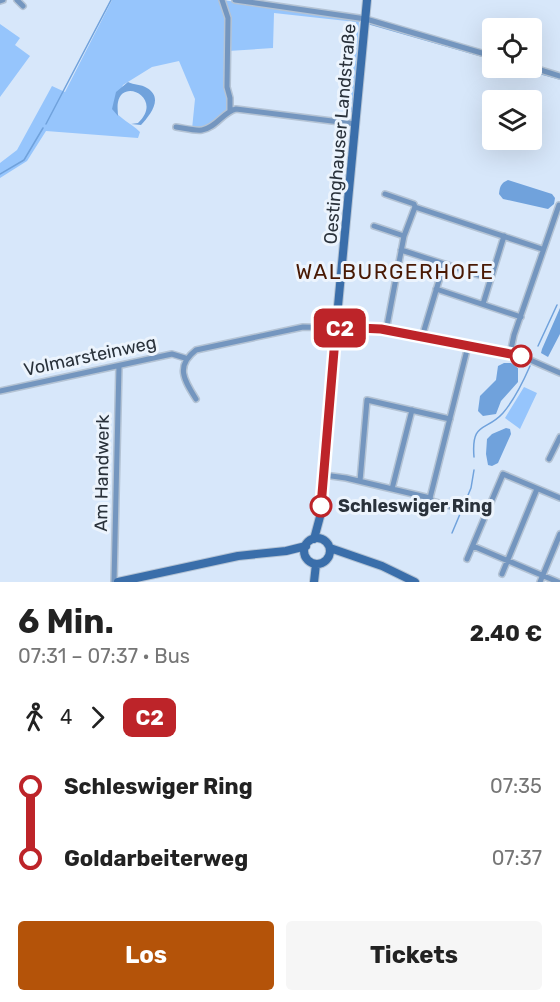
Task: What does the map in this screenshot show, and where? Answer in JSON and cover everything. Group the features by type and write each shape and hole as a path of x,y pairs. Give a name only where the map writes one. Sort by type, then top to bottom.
{"street":[{"path":"17,0 23,6"},
{"path":"222,0 228,18 227,87 230,110"},
{"path":"235,0 366,19 482,53"},
{"name":"Oestinghauser Landstraße","path":"318,539 367,0"},
{"path":"542,70 560,76"},
{"path":"176,127 204,130 230,110 236,109 356,124"},
{"path":"385,195 542,249"},
{"path":"510,354 542,249 546,246 559,205"},
{"path":"387,330 404,236 415,207"},
{"path":"374,226 404,236"},
{"path":"483,304 504,236"},
{"path":"401,250 491,279"},
{"path":"422,337 444,264"},
{"path":"378,267 398,271"},
{"path":"436,289 521,317"},
{"name":"Volmarsteinweg","path":"0,391 172,354 185,358 196,350 303,327 387,330 510,354 532,360 560,373"},
{"path":"430,498 468,346"},
{"path":"185,358 183,370 187,385 196,399"},
{"name":"Am Handwerk","path":"116,582 119,366"},
{"path":"360,481 367,400 450,419"},
{"path":"392,489 412,410"},
{"path":"549,459 560,436"},
{"path":"466,560 502,474 560,498"},
{"path":"324,476 360,481 430,498 432,501 450,506"},
{"path":"502,574 537,489"},
{"path":"540,582 560,534"},
{"path":"116,582 238,556 305,551 318,539 329,552 350,555 382,566 415,582"},
{"path":"473,546 558,582"},
{"path":"305,551 308,559 316,564 324,562 329,552"},
{"path":"314,582 316,564"}],"shaded area":[{"path":"112,0 220,0 227,19 230,110 210,127 192,129 195,99 179,61 152,67 123,85 113,109 140,132 138,138 46,131 27,161 0,178 0,163 17,150 52,86 65,92"},
{"path":"223,0 359,21 353,112 348,113 356,22 274,13 273,48 228,51 229,19"},
{"path":"0,24 20,38 15,45 30,56 0,97"},
{"path":"128,82 145,87 152,92 154,97 154,106 141,125 131,124 138,123 145,114 147,106 140,94 127,91 121,95 118,116 112,109 116,92"},
{"path":"508,180 552,194 555,198 554,204 548,209 503,199 499,194 500,189 502,184"},
{"path":"560,308 560,334 548,357 541,353"},
{"path":"511,363 518,368 518,382 501,401 496,414 483,416 478,411 480,396 496,380 498,366"},
{"path":"524,387 537,393 520,429 505,418"},
{"path":"506,428 510,429 511,434 498,463 488,465 487,439 492,434"}],"waterway":[{"path":"46,124 111,0"},
{"path":"370,24 482,56"},
{"path":"542,74 560,79"},
{"path":"0,174 24,160 43,128"},
{"path":"538,346 557,305"},
{"path":"474,457 477,432 503,413 530,366"},
{"path":"452,533 471,488 474,470"}],"bus line":[{"name":"C2","path":"321,506 336,327 381,329 521,356"}],"place":[{"name":"Schleswiger Ring","path":"321,506"}],"district":[{"name":"WALBURGERHOFE","path":"395,272"}]}
